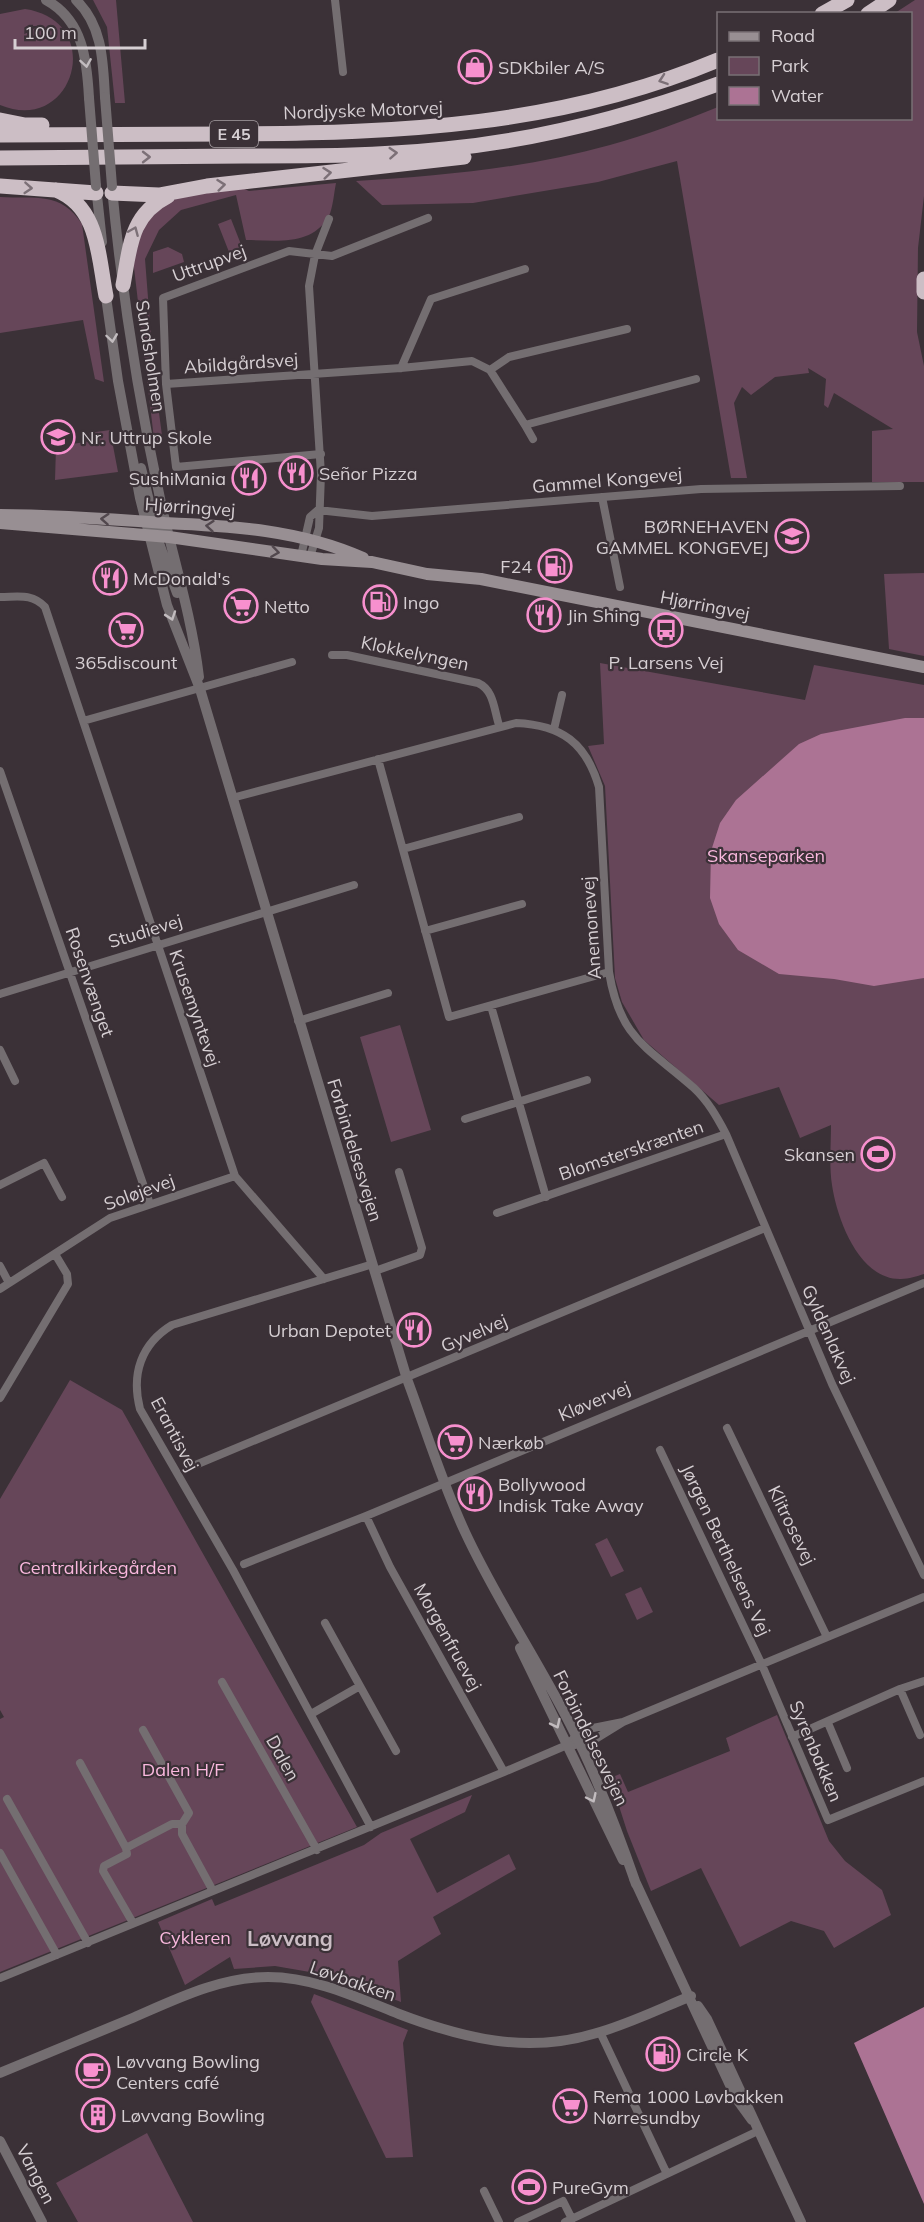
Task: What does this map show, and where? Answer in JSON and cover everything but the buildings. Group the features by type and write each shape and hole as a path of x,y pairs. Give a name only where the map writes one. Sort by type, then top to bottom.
{"highway":[{"path":"826,12 847,0"},
{"path":"870,12 889,0"},
{"name":"Nordjyske Motorvej","path":"0,135 353,133 468,124 547,111 597,99 717,60"},
{"name":"E 45","path":"0,158 386,154 508,141 605,121 650,109 717,84"},
{"path":"0,120 25,125 468,124"},
{"path":"112,189 145,196 207,186 509,151 605,121"},
{"path":"0,186 56,190 96,189"},
{"path":"56,190 78,202 86,213 95,238 106,296"},
{"path":"123,285 131,238 138,221 152,206 174,193"},
{"path":"924,279 924,292"}],"main road":[{"name":"Hjørringvej","path":"0,514 157,529 305,556 372,562 427,574 481,579 924,667"},
{"name":"Hjørringvej","path":"0,523 254,530 310,538 372,562"}],"street":[{"name":"Sundsholmen","path":"46,0 64,12 78,33 83,46 106,296 118,381 157,529"},
{"name":"Sundsholmen","path":"76,0 88,15 98,36 123,285 145,425 157,529"},
{"path":"335,0 343,72"},
{"path":"96,189 112,189"},
{"name":"Uttrupvej","path":"166,384 162,298 289,251 332,256 428,218"},
{"path":"305,556 310,538 320,520 318,510 321,454 309,303 315,255 329,219"},
{"path":"401,368 432,299 525,269"},
{"path":"533,439 490,370 508,357 627,329"},
{"name":"Abildgårdsvej","path":"321,454 176,466 166,384 314,375 472,361 490,370"},
{"path":"525,425 696,379"},
{"name":"Gammel Kongevej","path":"318,510 372,516 701,489 900,486"},
{"path":"602,497 620,587"},
{"name":"Forbindelsesvejen","path":"157,529 174,588 191,629 200,689"},
{"name":"Forbindelsesvejen","path":"157,529 164,593 179,639 200,689 298,1021 408,1379 444,1482 465,1532 505,1611 578,1740 612,1815 636,1884"},
{"name":"Krusemyntevej","path":"0,597 28,596 38,599 45,607 235,1176 324,1280"},
{"path":"179,639 191,629"},
{"name":"Klokkelyngen","path":"332,655 347,655 478,683 485,686 491,695 498,725"},
{"path":"83,721 292,663"},
{"path":"554,729 562,695"},
{"name":"Anemonevej","path":"232,798 498,725 533,723 554,729 570,738 585,753 594,768 599,786 612,995 628,1029 643,1047 694,1089 709,1105"},
{"path":"378,759 449,1017 609,972"},
{"name":"Rosenvænget","path":"0,771 150,1204"},
{"path":"403,849 519,817"},
{"name":"Studievej","path":"0,994 354,885"},
{"path":"425,931 522,904"},
{"path":"298,1021 388,993"},
{"name":"Blomsterskrænten","path":"491,1006 546,1197"},
{"path":"0,1050 15,1081"},
{"path":"465,1119 587,1080"},
{"name":"Gyldenlakvej","path":"709,1105 726,1134 808,1329 924,1575"},
{"name":"Blomsterskrænten","path":"497,1213 726,1134"},
{"path":"0,1185 45,1163 62,1197"},
{"name":"Erantisvej","path":"371,1827 233,1570 140,1409 136,1385 141,1356 159,1333 172,1325 324,1280 415,1259 420,1255 422,1248 399,1172"},
{"name":"Soløjevej","path":"0,1289 110,1218 235,1176"},
{"name":"Gyvelvej","path":"194,1466 408,1379 765,1228"},
{"path":"0,1398 68,1284 67,1274 55,1254"},
{"path":"0,1266 9,1283"},
{"name":"Kløvervej","path":"244,1564 366,1516 924,1282"},
{"name":"Klitrosevej","path":"727,1428 827,1637"},
{"name":"Jørgen Berthelsens Vej","path":"660,1450 762,1665"},
{"name":"Morgenfruevej","path":"366,1516 390,1567 504,1772"},
{"name":"Jørgen Berthelsens Vej","path":"371,1827 924,1597"},
{"name":"Forbindelsesvejen","path":"505,1611 523,1656 614,1844 691,1996 707,2019 744,2095 752,2120 801,2222"},
{"path":"325,1623 396,1751"},
{"name":"Syrenbakken","path":"762,1665 828,1820 924,1781"},
{"path":"792,1737 828,1723 900,1689 924,1681"},
{"name":"Dalen","path":"222,1682 316,1850"},
{"path":"311,1714 360,1686"},
{"path":"900,1689 920,1735"},
{"path":"828,1723 847,1768"},
{"path":"142,1730 189,1814 182,1824 182,1834 213,1891"},
{"path":"80,1763 126,1848 127,1854 105,1866 103,1871 133,1923"},
{"path":"7,1799 88,1943"},
{"path":"126,1848 172,1824 182,1824"},
{"path":"0,1978 371,1827"},
{"path":"0,1853 57,1955"},
{"name":"Løvbakken","path":"0,2073 183,1996 215,1984 244,1978 269,1977 326,1986 473,2039 531,2043 576,2038 600,2032 691,1996"},
{"path":"600,2032 667,2174"},
{"path":"518,2222 563,2201 568,2220 758,2132"},
{"name":"Vangen","path":"0,2141 42,2222"},
{"path":"484,2191 499,2222"}],"green space":[{"path":"93,0 116,0 125,103 115,103 107,27"},
{"path":"915,0 924,0 924,196 918,248 917,332 924,366 924,482 872,482 872,431 893,429 834,393 828,408 824,405 826,379 808,368 809,373 775,377 751,395 742,387 734,403 747,478 731,478 677,161 598,182 473,203 382,205 356,181 452,173 548,160 624,141 717,107 717,120 912,120 912,12 897,12"},
{"path":"25,9 51,18 66,33 73,53 71,73 62,91 47,105 26,110 0,105 0,14"},
{"path":"336,183 329,216 313,233 292,240 246,240 236,195 181,210 159,230 145,259 154,375 163,443 154,439 133,259 143,224 170,201 193,193 242,188 249,191"},
{"path":"0,197 56,201 74,213 82,224 104,382 95,379 83,320 0,333"},
{"path":"231,219 242,247 229,252 218,224"},
{"path":"168,247 182,254 184,262 153,273 153,252"},
{"path":"110,430 118,472 55,480 56,447 90,441 89,433"},
{"path":"924,573 924,656 889,649 884,574"},
{"name":"Skanseparken","path":"600,663 805,700 814,665 924,685 924,1274 904,1279 886,1277 873,1270 853,1245 839,1214 832,1185 831,1125 800,1138 779,1087 719,1105 644,1040 622,1002 615,978 605,786 588,746 604,744"},
{"path":"400,1025 431,1130 391,1142 360,1037"},
{"name":"Dalen H/F","path":"70,1380 122,1410 357,1827 0,1972 0,1719 4,1717 0,1710 0,1499"},
{"path":"607,1538 624,1571 611,1577 595,1544"},
{"path":"641,1587 653,1612 637,1620 625,1594"},
{"path":"777,1715 829,1841 845,1861 882,1890 891,1915 834,1948 824,1931 791,1921 740,1947 701,1868 651,1891 627,1831 610,1778 620,1774 628,1792 730,1751 726,1738"},
{"name":"Cykleren","path":"472,1795 465,1812 410,1839 437,1893 509,1854 516,1869 433,1917 441,1934 398,1961 401,2002 333,1976 275,1966 234,1969 230,1957 185,1985 158,1922 212,1899 215,1906 364,1845 381,1833"},
{"path":"314,1994 408,2030 403,2043 413,2157 386,2158 311,2002"},
{"path":"147,2133 193,2222 78,2222 56,2183"}],"water":[{"path":"905,718 924,718 924,978 874,986 834,979 779,974 738,950 719,924 710,898 711,851 720,823 736,800 799,744 821,734"},
{"path":"924,2007 924,2204 854,2043"}],"place":[{"name":"SDKbiler A/S","path":"475,67"},
{"name":"Nr. Uttrup Skole","path":"58,437"},
{"name":"Señor Pizza","path":"296,473"},
{"name":"SushiMania","path":"249,478"},
{"name":"BØRNEHAVEN GAMMEL KONGEVEJ","path":"792,536"},
{"name":"F24","path":"555,566"},
{"name":"McDonald's","path":"110,578"},
{"name":"Ingo","path":"380,602"},
{"name":"Netto","path":"241,606"},
{"name":"Jin Shing","path":"544,615"},
{"name":"365discount","path":"126,630"},
{"name":"P. Larsens Vej","path":"666,630"},
{"name":"Skansen","path":"878,1154"},
{"name":"Urban Depotet","path":"414,1330"},
{"name":"Nærkøb","path":"455,1442"},
{"name":"Bollywood Indisk Take Away","path":"475,1494"},
{"name":"Circle K","path":"663,2054"},
{"name":"Løvvang Bowling Centers café","path":"93,2071"},
{"name":"Rema 1000 Løvbakken Nørresundby","path":"570,2106"},
{"name":"Løvvang Bowling","path":"98,2115"},
{"name":"PureGym","path":"529,2187"}],"district":[{"name":"Løvvang","path":"290,1938"}],"park label":[{"name":"Centralkirkegården","path":"98,1567"}]}
